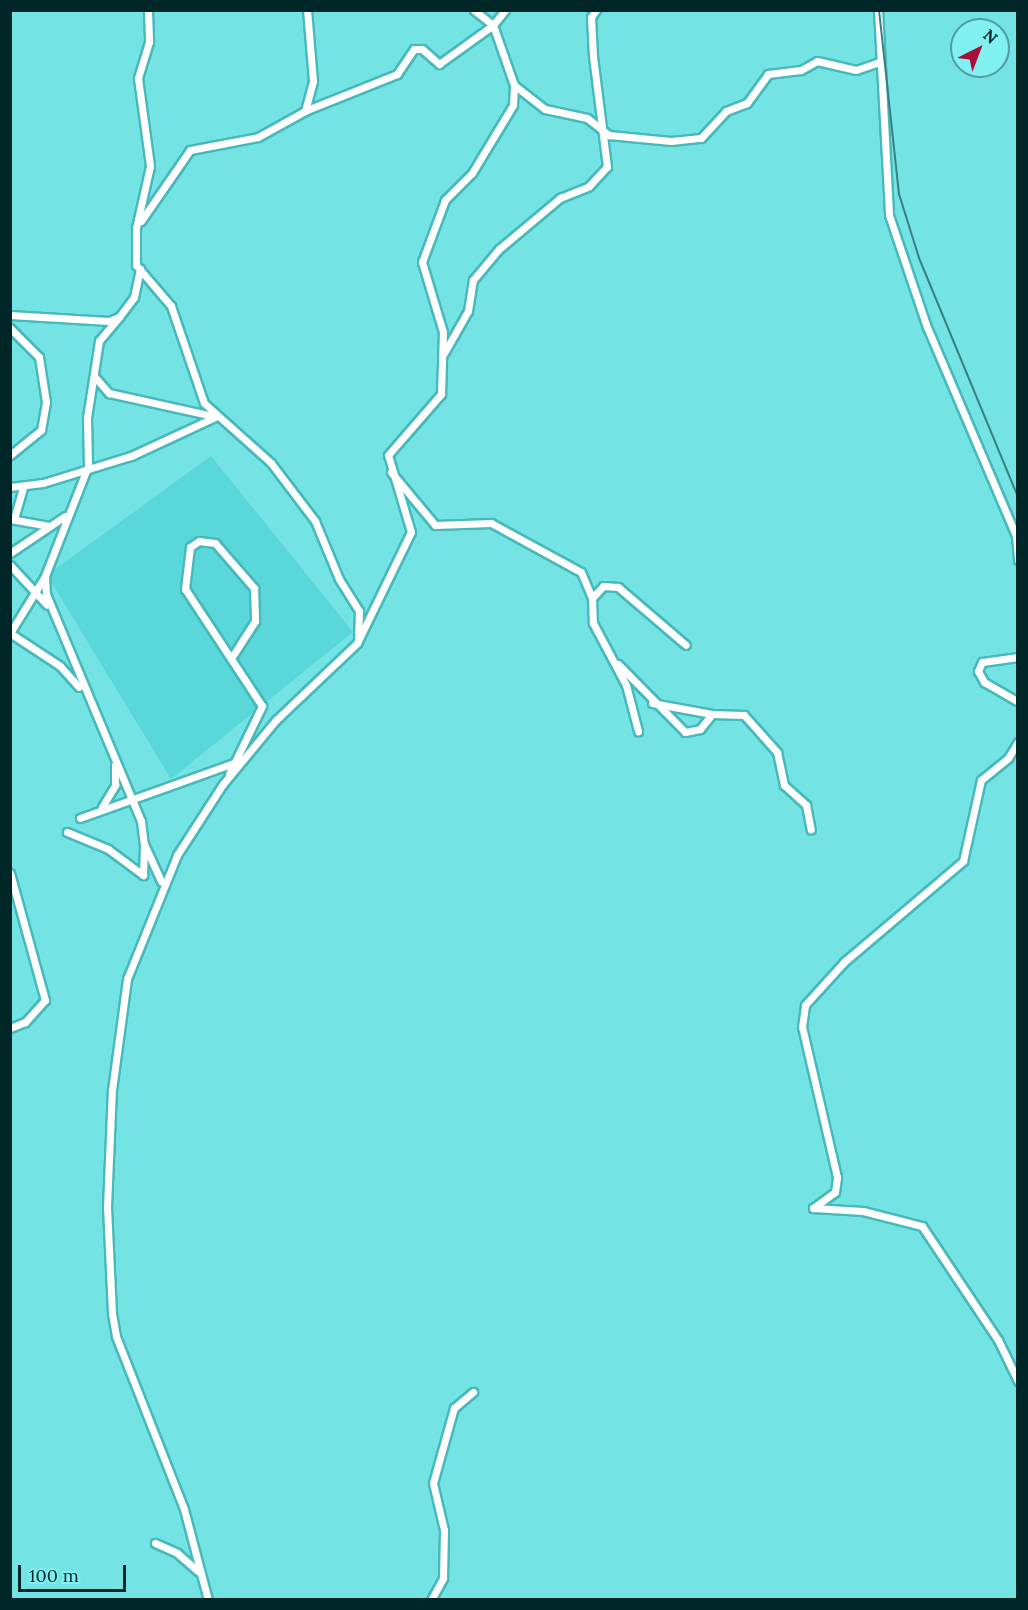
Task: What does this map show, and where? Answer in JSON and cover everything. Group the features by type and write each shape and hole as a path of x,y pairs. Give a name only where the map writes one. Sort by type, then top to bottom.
{"street":[{"path":"148,10 149,42 138,78 150,166 133,249 140,269 171,306 204,403 215,417 271,463 315,521 339,579 359,611 357,643"},
{"path":"305,111 313,81 307,10"},
{"path":"208,1599 198,1571 184,1509 116,1336 107,1207 117,1046 127,979 177,855 224,784 276,720 357,643 411,532 390,471 388,455 441,394 444,353 422,262 445,200 472,173 513,105 514,85 493,25 474,10"},
{"path":"136,228 190,150 258,137 305,111 397,74 414,50 423,49 439,64 493,25 505,10"},
{"path":"444,353 468,311 472,280 499,249 560,198 589,186 607,167 598,127 591,18 596,10"},
{"path":"878,10 889,215 927,327 1016,536 1017,560"},
{"path":"514,85 546,109 587,118 598,127 639,141 701,138 726,111 747,102 768,74 801,70 817,61 856,70 879,62"},
{"path":"86,696 60,666 10,633 45,576 67,514 88,466 93,376 99,341 134,297 140,269"},
{"path":"10,315 51,315 78,323 119,316"},
{"path":"10,328 39,357 46,402 41,430 10,455"},
{"path":"93,376 109,393 215,417"},
{"path":"49,526 12,519 14,486 142,452 215,417"},
{"path":"390,471 435,525 491,523 518,534 581,572 592,598 593,624 604,649 626,685 638,730"},
{"path":"10,552 67,514"},
{"path":"224,784 262,706 232,657 185,589 190,547 199,541 215,543 254,588 255,621 232,657"},
{"path":"10,565 49,607"},
{"path":"45,576 49,607 132,799 144,844 161,881"},
{"path":"592,598 603,586 618,587 686,645"},
{"path":"604,649 651,702 685,732 700,729 712,714"},
{"path":"1017,657 982,662 978,671 984,682 1017,702"},
{"path":"651,702 712,714 744,715 777,752 784,785 806,805 812,830"},
{"path":"1017,742 1008,758 981,780 963,861 818,987 805,1005 802,1027 837,1177 835,1192 813,1208 863,1211 922,1226 998,1340 1017,1381"},
{"path":"102,807 115,785 115,759"},
{"path":"80,818 102,807 132,799 234,763"},
{"path":"67,832 108,849 143,876 144,844"},
{"path":"10,873 45,1000 26,1022 10,1028"},
{"path":"431,1599 443,1578 444,1535 433,1483 454,1408 473,1392"},
{"path":"154,1543 198,1571"}],"shaded area":[{"path":"211,456 353,632 171,779 47,575"}],"railway":[{"path":"879,10 899,194 919,258 1018,497"}]}
